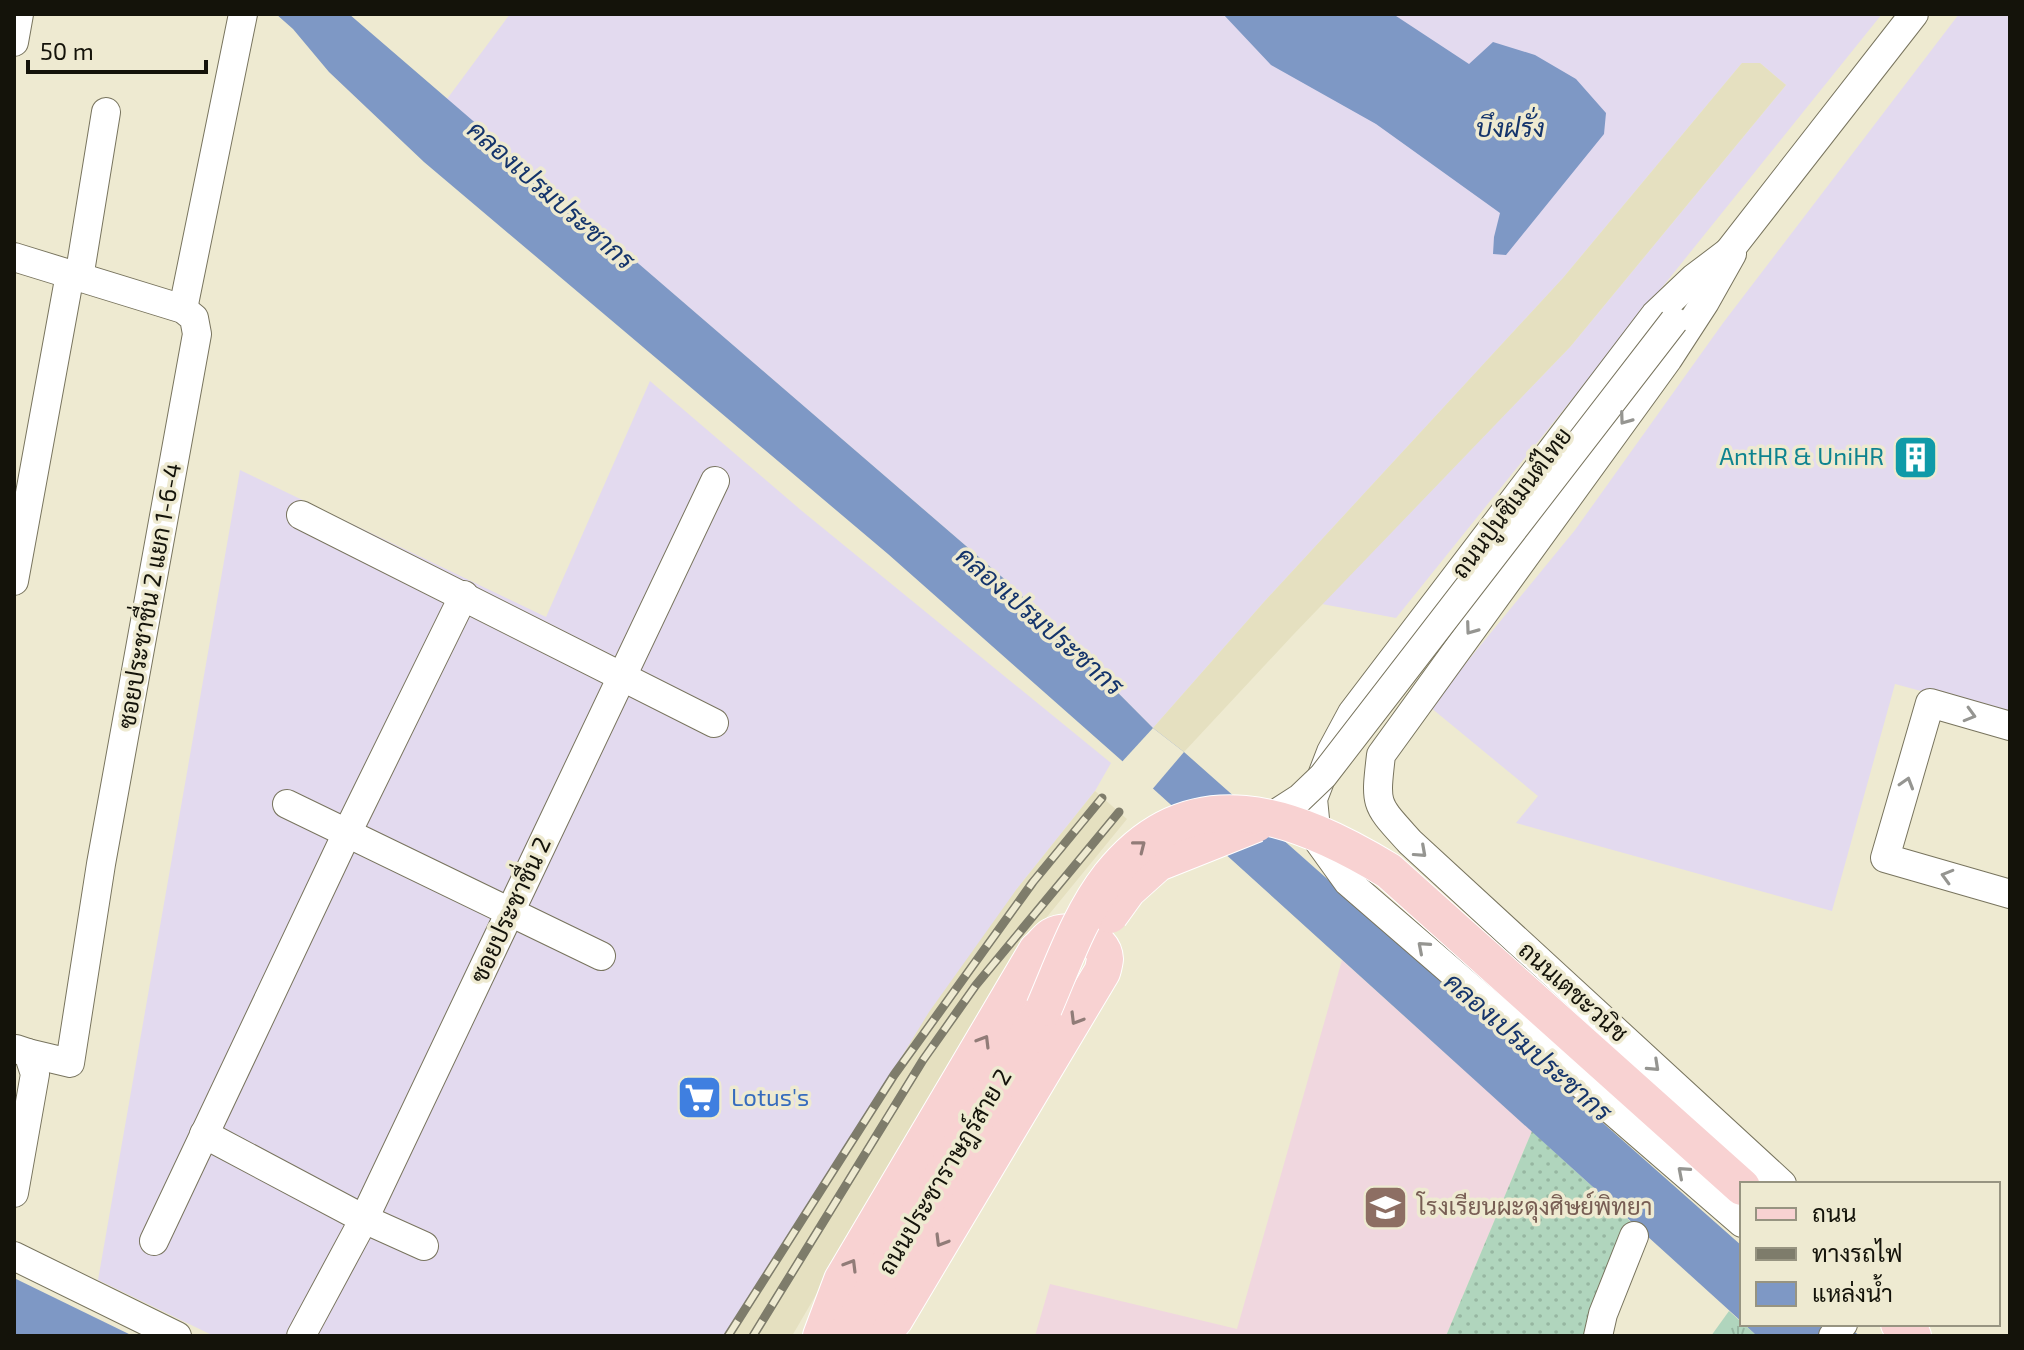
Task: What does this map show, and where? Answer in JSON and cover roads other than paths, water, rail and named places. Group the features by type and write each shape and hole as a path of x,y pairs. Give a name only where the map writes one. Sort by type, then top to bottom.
{"main road":[{"name":"ถนนประชาราษฎร์สาย 2","path":"845,1336 1044,1008 1128,890 1158,863 1272,816"},
{"name":"ถนนเตชะวนิช","path":"1272,816 1348,846 1389,871 1740,1185"},
{"path":"821,1336 842,1280 1037,950 1052,936 1067,932 1086,936 1102,947 1106,959 1097,981 895,1319 881,1336"}],"street":[{"path":"14,42 19,14"},
{"path":"14,257 183,309 243,14"},
{"name":"ถนนปูนซิเมนต์ไทย","path":"1272,816 1300,798 1323,776 1914,14"},
{"path":"14,581 106,112"},
{"name":"ถนนปูนซิเมนต์ไทย","path":"1737,243 1655,315 1352,713 1331,752 1313,799 1317,839 1348,882 1740,1221"},
{"name":"ถนนปูนซิเมนต์ไทย","path":"1377,791 1381,755 1390,741 1681,341 1737,243"},
{"name":"ซอยประชาชื่น 2 แยก 1-6-4","path":"21,1051 70,1063 101,864 197,334 194,318 183,309"},
{"name":"ซอยประชาชื่น 2","path":"301,1336 364,1219 715,481"},
{"path":"301,515 714,723"},
{"path":"154,1241 347,833 464,595"},
{"path":"1370,689 1373,705 1382,713 1399,719 1407,718"},
{"path":"2010,726 1930,703 1885,858 2010,894"},
{"path":"1352,713 1390,741"},
{"name":"ถนนเตชะวนิช","path":"1377,791 1378,803 1384,813 1410,842 1780,1182"},
{"path":"287,804 601,956"},
{"path":"14,1193 35,1074 21,1051"},
{"path":"204,1134 364,1219 424,1246"},
{"path":"1598,1336 1603,1314 1634,1236"},
{"path":"14,1256 177,1336"}],"water":[{"name":"คลองเปรมประชากร","path":"276,14 349,14 1009,583 1153,728 1184,752 1740,1244 1740,1320 1138,775 888,554 424,162 329,72 293,29"},
{"name":"บึงฝรั่ง","path":"1223,14 1393,14 1469,64 1493,42 1535,55 1576,79 1606,113 1604,134 1506,255 1493,254 1500,213 1376,124 1271,65"},
{"path":"14,1278 133,1336 14,1336"},
{"path":"1746,1326 1847,1326 1860,1336 1757,1336"}],"railway":[{"path":"728,1336 894,1075 1033,882 1102,798"},
{"path":"753,1336 923,1060 976,985 1119,812"}],"place":[{"name":"AntHR & UniHR","path":"1915,457"},
{"name":"Lotus's","path":"700,1098"},
{"name":"โรงเรียนผะดุงศิษย์พิทยา","path":"1386,1207"}]}
